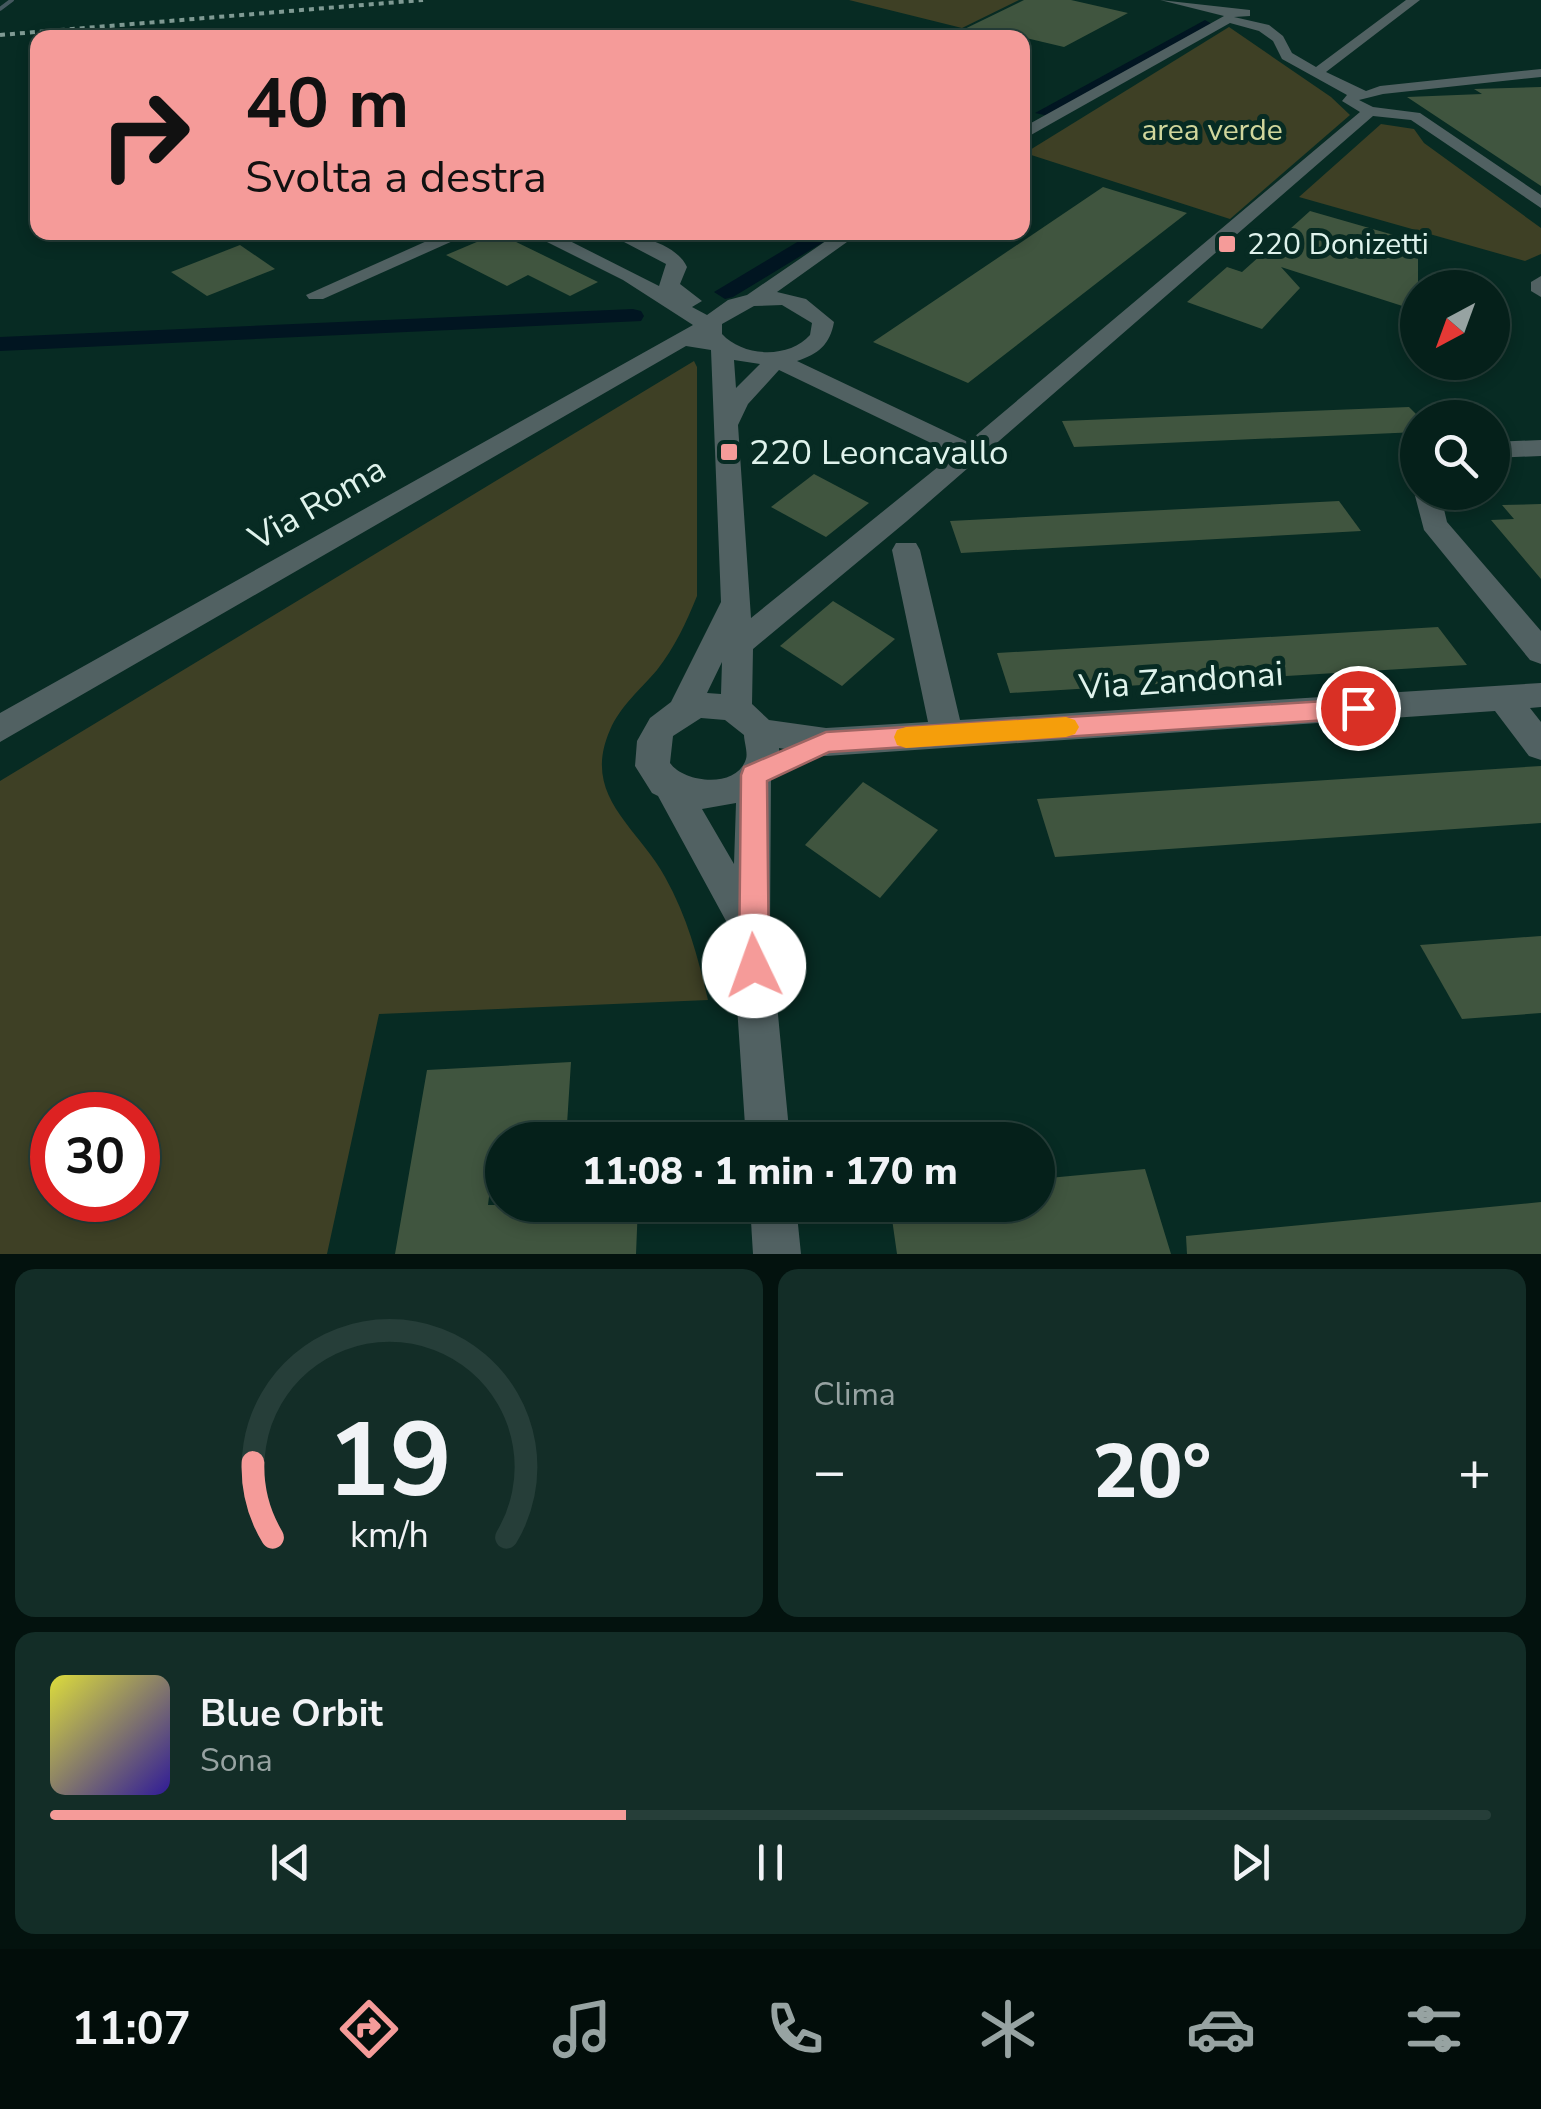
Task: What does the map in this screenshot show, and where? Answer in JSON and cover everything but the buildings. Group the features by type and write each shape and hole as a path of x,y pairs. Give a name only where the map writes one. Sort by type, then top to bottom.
{"street":[{"path":"1166,0 1239,14"},
{"path":"1213,0 1278,39 1288,56 1365,100 1415,116 1541,204"},
{"path":"1320,71 1414,0"},
{"path":"1030,131 1239,14"},
{"path":"738,645 970,452 1365,100 1538,75"},
{"path":"1030,114 1050,120"},
{"path":"316,295 445,240"},
{"path":"553,240 630,276 696,319 711,322 711,334 722,347 738,645 748,721 762,761 754,775 751,931 767,1122"},
{"path":"631,240 675,261 677,266 668,286 676,293 705,306 789,301 817,314 824,333 816,344 796,354 775,358 737,354 695,339 672,342 680,306"},
{"path":"744,302 840,240"},
{"path":"1541,282 1541,291"},
{"name":"Via Roma","path":"0,729 711,322 720,311 744,302"},
{"path":"816,344 820,365 850,395"},
{"path":"775,358 788,368 970,452"},
{"path":"727,423 732,405 744,389 770,369 775,358"},
{"path":"1510,449 1541,448"},
{"path":"1431,510 1434,524 1541,652"},
{"path":"906,550 948,735"},
{"path":"735,602 683,710 657,732 650,752 659,776 672,787 751,931"},
{"name":"Via Zandonai","path":"826,742 1541,694"},
{"path":"1504,698 1541,746"},
{"path":"683,710 719,705 748,721 826,742"},
{"path":"672,787 706,797 741,786 754,775 826,742"},
{"path":"774,1222 776,1254"}],"green space":[{"path":"849,0 1019,0 962,28"},
{"name":"area verde","path":"1229,27 1331,97 1350,115 1230,219 1030,155 1030,150"},
{"path":"1381,124 1414,129 1424,143 1541,228 1541,254 1525,261 1299,197"},
{"path":"694,361 697,596 669,653 614,721 603,753 602,774 616,809 673,892 691,937 708,1000 379,1014 327,1254 0,1254 0,781"}],"waterway":[{"path":"0,9 12,0"},
{"path":"1043,113 1205,24"},
{"path":"725,292 816,240"},
{"path":"0,344 633,316"}],"railway":[{"path":"60,30 423,0"},
{"path":"0,35 30,33"}],"slow traffic":[{"path":"906,737 1066,727"}],"place":[{"name":"220 Donizetti","path":"1227,244"},
{"name":"220 Leoncavallo","path":"729,452"}],"route":[{"path":"754,966 754,775 826,742 1358,708"}]}
